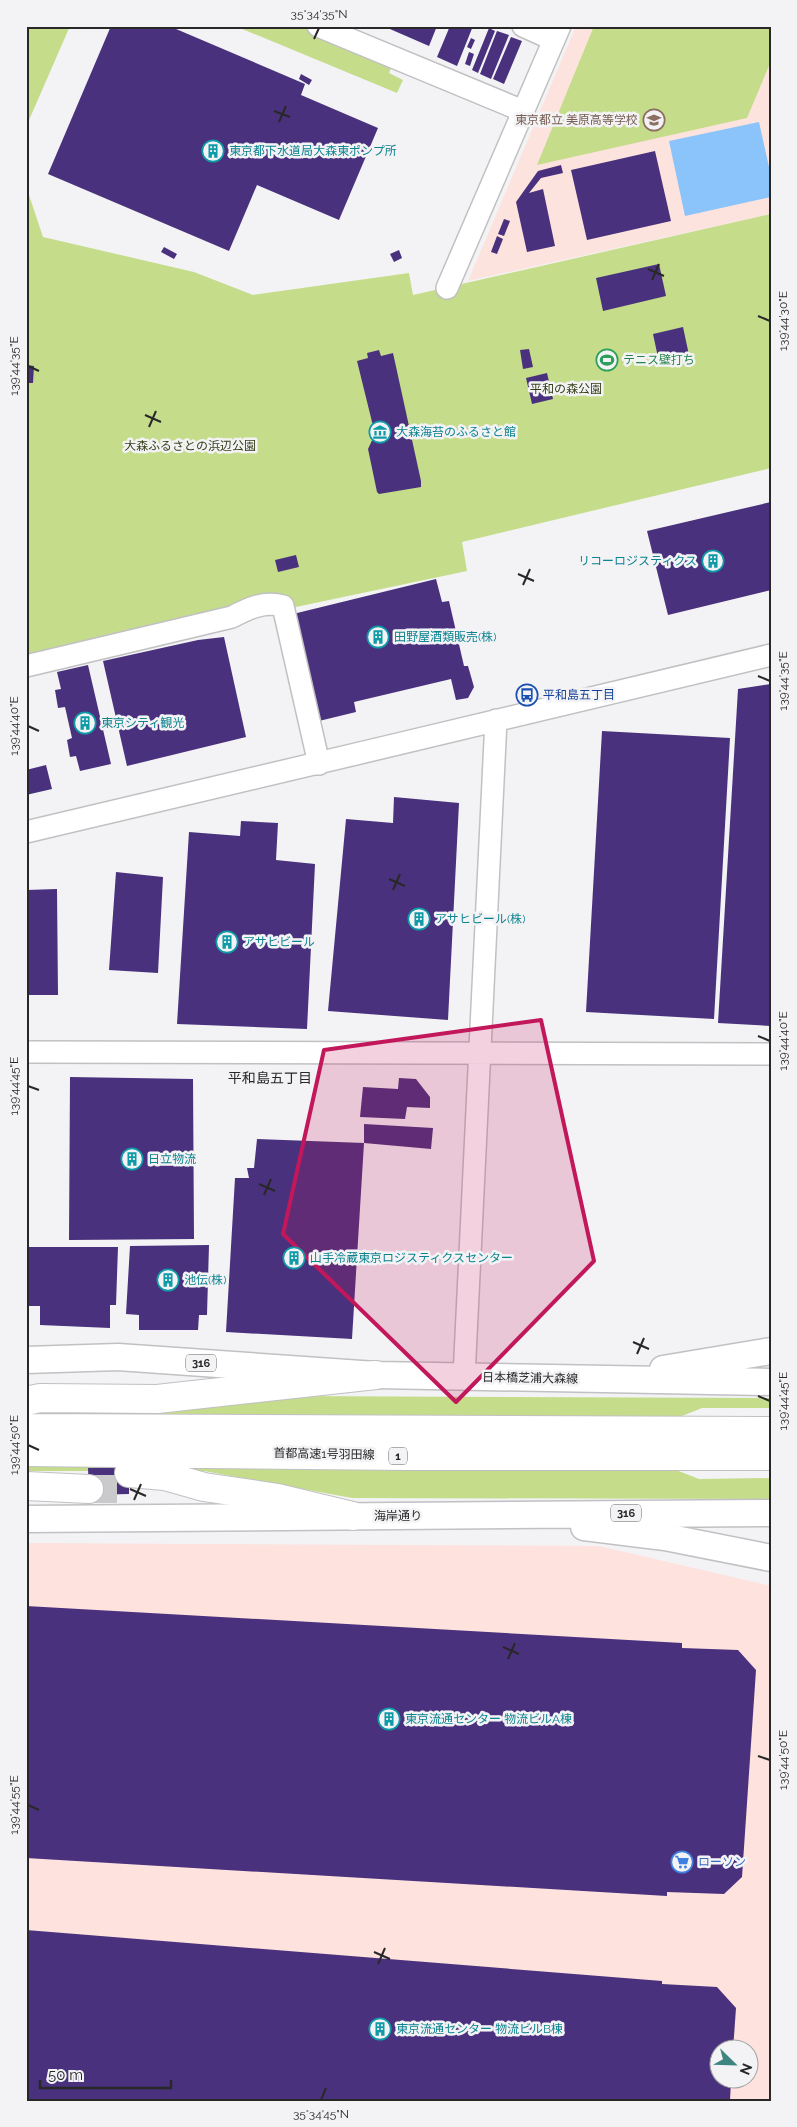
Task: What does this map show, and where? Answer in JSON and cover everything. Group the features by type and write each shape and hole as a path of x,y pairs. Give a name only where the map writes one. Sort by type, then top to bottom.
{"highway":[{"path":"26,1401 40,1398 148,1399 376,1375"},
{"path":"26,1406 111,1409 133,1406 148,1399"},
{"name":"首都高速1号羽田線","path":"26,1428 771,1431"},
{"name":"首都高速1号羽田線","path":"26,1452 408,1456 771,1456"},
{"path":"130,1481 165,1476 204,1487 278,1498 353,1516"},
{"path":"26,1480 89,1481 26,1486"}],"main road":[{"path":"596,1380 770,1351"},
{"name":"316","path":"26,1360 118,1357 376,1375 464,1377"},
{"name":"日本橋芝浦大森線","path":"464,1377 596,1380"},
{"name":"316","path":"596,1380 771,1382"},
{"name":"海岸通り","path":"26,1519 771,1513"},
{"path":"482,1515 665,1537 771,1558"}],"street":[{"path":"318,26 523,111"},
{"path":"447,288 557,33 523,26"},
{"path":"26,666 232,617 250,607 272,603 283,606 319,764"},
{"path":"26,832 771,656"},
{"path":"464,1377 496,720"},
{"path":"26,1052 771,1054"}],"highlighted area":[{"path":"541,1020 594,1261 456,1402 283,1234 324,1050"}],"shaded area":[{"name":"東京都立 美原高等学校","path":"576,26 771,26 771,214 468,281"},
{"path":"26,1543 599,1546 771,1586 771,2101 26,2101"}],"green space":[{"path":"27,26 70,26 26,127 26,29"},
{"path":"235,26 311,26 394,60 389,73 403,80 397,93"},
{"path":"594,26 771,26 771,61 747,118 537,165"},
{"name":"大森ふるさとの浜辺公園","path":"26,186 43,237 194,272 253,295 409,273 413,295 771,214 771,468 462,542 467,571 291,608 234,612 26,655 26,485 28,477 26,477"},
{"path":"278,1396 771,1398 771,1408 702,1408 677,1418 26,1416 26,1411 158,1413"},
{"path":"26,1464 671,1468 699,1479 771,1478 771,1499 352,1498 204,1471 26,1471"}],"water":[{"path":"759,122 771,176 771,197 685,216 669,141"}],"building":[{"name":"東京都下水道局大森東ポンプ所","path":"111,26 169,26 305,84 301,95 378,128 339,220 257,185 229,251 48,174"},
{"path":"383,26 437,26 429,46"},
{"path":"450,26 473,26 457,66 437,57"},
{"path":"489,28 495,31 478,73 472,70"},
{"path":"497,31 509,35 491,79 480,74"},
{"path":"511,37 522,41 504,84 493,79"},
{"path":"471,38 475,40 471,49 467,47"},
{"path":"469,52 474,54 470,66 465,64"},
{"path":"301,74 312,80 309,85 299,79"},
{"path":"655,151 671,221 587,240 571,170"},
{"path":"561,165 563,173 541,178 529,193 543,189 555,246 527,252 516,202 538,171"},
{"path":"504,219 510,221 504,236 498,234"},
{"path":"497,236 503,239 497,254 491,252"},
{"path":"164,247 177,254 174,259 161,252"},
{"path":"399,250 402,258 394,262 390,254"},
{"path":"659,264 666,296 603,311 596,278"},
{"path":"683,327 689,355 659,362 653,334"},
{"path":"529,349 533,367 523,369 520,350"},
{"path":"379,350 381,356 393,353 421,487 379,494 368,449 375,434 357,361 368,358 367,353"},
{"path":"26,365 34,366 33,383 26,383"},
{"path":"547,373 553,399 532,404 526,378"},
{"name":"リコーロジスティクス","path":"771,502 771,590 668,615 647,531"},
{"path":"296,555 299,567 278,572 275,560"},
{"name":"田野屋酒類販売(株)","path":"436,579 442,602 449,601 464,666 468,666 474,687 468,698 456,700 451,679 354,702 356,712 319,721 293,614"},
{"path":"224,637 246,737 127,766 103,661 198,640"},
{"name":"東京シティ観光","path":"88,665 111,764 80,771 76,756 70,757 67,740 72,738 65,707 58,708 55,690 61,689 57,672"},
{"path":"771,684 771,1026 718,1023 738,689"},
{"path":"602,731 730,738 714,1019 586,1012"},
{"path":"46,765 52,789 26,795 26,770"},
{"name":"アサヒビール(株)","path":"394,797 459,803 448,1020 328,1011 346,819 393,823"},
{"name":"アサヒビール","path":"241,821 278,823 276,860 315,864 307,1029 177,1024 189,832 240,836"},
{"path":"116,872 163,877 158,973 109,970"},
{"path":"57,889 58,995 26,995 26,890"},
{"name":"日立物流","path":"70,1077 193,1079 194,1239 69,1240"},
{"path":"399,1078 416,1079 430,1097 430,1108 407,1107 405,1119 360,1117 363,1087 398,1089"},
{"path":"364,1124 433,1128 431,1149 364,1143"},
{"name":"山手冷蔵東京ロジスティクスセンター","path":"257,1139 364,1143 352,1339 226,1332 235,1178 249,1178 247,1168 254,1168"},
{"name":"池伝(株)","path":"209,1245 207,1315 199,1315 198,1330 139,1330 139,1315 126,1314 130,1246"},
{"path":"26,1247 118,1247 116,1305 110,1305 110,1328 40,1325 40,1306 26,1306"},
{"path":"129,1467 129,1494 89,1495 88,1468"},
{"name":"東京流通センター 物流ビルA棟","path":"26,1606 682,1643 682,1648 738,1650 756,1670 742,1877 724,1894 667,1892 667,1896 26,1858"},
{"name":"東京流通センター 物流ビルB棟","path":"26,1930 662,1981 662,1984 717,1987 736,2008 734,2040 710,2040 710,2090 731,2090 730,2101 26,2101"}],"tunnel":[{"path":"89,1489 130,1489"}],"place":[{"name":"東京都立 美原高等学校","path":"654,120"},
{"name":"東京都下水道局大森東ポンプ所","path":"213,151"},
{"name":"テニス壁打ち","path":"607,360"},
{"name":"大森海苔のふるさと館","path":"380,432"},
{"name":"リコーロジスティクス","path":"713,561"},
{"name":"田野屋酒類販売(株)","path":"378,637"},
{"name":"平和島五丁目","path":"527,695"},
{"name":"東京シティ観光","path":"85,723"},
{"name":"アサヒビール(株)","path":"419,919"},
{"name":"アサヒビール","path":"227,942"},
{"name":"日立物流","path":"132,1159"},
{"name":"山手冷蔵東京ロジスティクスセンター","path":"294,1258"},
{"name":"池伝(株)","path":"168,1280"},
{"name":"東京流通センター 物流ビルA棟","path":"389,1719"},
{"name":"ローソン","path":"682,1862"},
{"name":"東京流通センター 物流ビルB棟","path":"380,2029"}],"district":[{"name":"平和島五丁目","path":"270,1078"}],"park label":[{"name":"平和の森公園","path":"566,389"}]}
